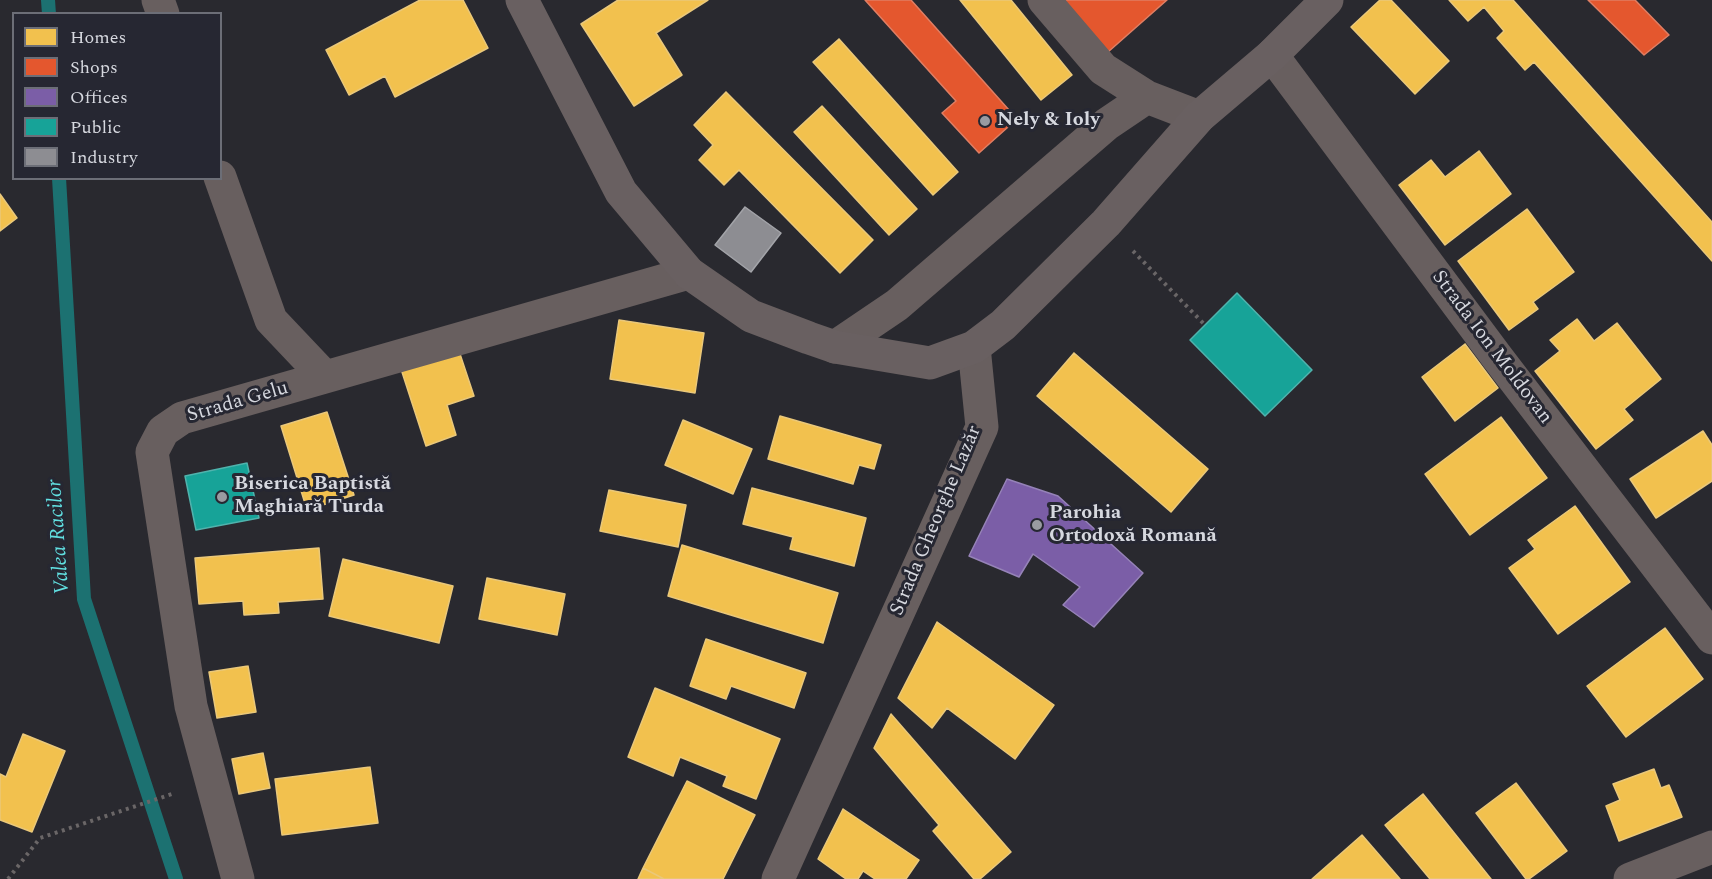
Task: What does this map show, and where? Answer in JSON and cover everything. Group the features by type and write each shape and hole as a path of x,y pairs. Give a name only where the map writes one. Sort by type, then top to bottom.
{"main road":[{"path":"522,0 621,192 689,273 750,316 835,347 930,363 974,347 1004,325 1106,223 1198,117 1272,55 1328,0"}],"street":[{"path":"1044,0 1103,69 1147,97 1198,117"},
{"name":"Strada Ion Moldovan","path":"1272,55 1497,357 1712,638"},
{"path":"835,347 897,304 1107,124 1147,97"},
{"path":"221,180 271,320 325,377"},
{"name":"Strada Gelu","path":"238,879 191,706 152,452 164,431 182,418 689,273"},
{"name":"Strada Gheorghe Lazăr","path":"778,879 982,427 974,347"},
{"path":"1630,879 1712,847"}],"path":[{"path":"1144,264 1204,324"},
{"path":"8,879 40,838 178,792"}],"building: Homes":[{"path":"420,0 463,0 488,48 395,97 385,76 349,95 326,50"},
{"path":"618,0 708,0 656,33 682,75 634,106 581,24"},
{"path":"960,0 1011,0 1072,75 1041,100"},
{"path":"1380,0 1391,0 1449,61 1415,94 1351,27"},
{"path":"1449,0 1513,0 1712,222 1712,261 1534,62 1525,70 1497,38 1504,31 1484,7 1468,21"},
{"path":"839,39 958,172 933,195 813,62"},
{"path":"726,92 873,240 840,273 739,170 724,185 699,160 713,145 694,125"},
{"path":"822,106 917,209 889,235 794,132"},
{"path":"1479,151 1511,194 1445,245 1399,185 1431,160 1445,177"},
{"path":"0,194 17,218 0,231"},
{"path":"1527,209 1574,272 1533,302 1538,309 1509,330 1458,261"},
{"path":"1577,319 1594,341 1617,323 1661,379 1624,409 1633,420 1596,449 1535,371 1560,351 1550,340"},
{"path":"619,320 704,333 695,393 610,379"},
{"path":"1465,344 1498,388 1455,421 1422,377"},
{"path":"459,351 474,396 447,405 456,435 426,446 401,369"},
{"path":"1074,353 1208,469 1171,512 1037,396"},
{"path":"327,412 354,495 307,510 281,426"},
{"path":"780,416 881,445 874,469 859,465 853,484 768,459"},
{"path":"1501,417 1547,478 1470,535 1425,474"},
{"path":"683,420 752,449 733,494 665,465"},
{"path":"1703,431 1712,445 1712,481 1656,518 1630,479"},
{"path":"752,488 866,518 854,566 790,549 793,537 743,524"},
{"path":"609,490 686,505 678,547 600,531"},
{"path":"1575,506 1630,582 1558,634 1509,568 1535,549 1528,540"},
{"path":"682,545 838,593 823,643 668,596"},
{"path":"319,548 323,599 278,602 279,613 244,615 243,601 199,604 195,558"},
{"path":"343,559 453,586 439,643 329,616"},
{"path":"487,578 565,594 557,635 479,619"},
{"path":"937,622 1054,705 1015,759 947,708 932,728 898,698"},
{"path":"1665,628 1703,679 1626,737 1587,686"},
{"path":"706,639 806,673 794,708 731,686 726,699 690,686"},
{"path":"248,666 256,712 217,718 209,672"},
{"path":"655,688 780,739 756,799 723,786 727,776 680,757 673,776 628,757"},
{"path":"891,714 1011,852 980,879 974,879 933,831 939,825 874,748"},
{"path":"23,734 65,751 32,832 0,820 0,774 6,777"},
{"path":"263,753 270,788 239,794 232,759"},
{"path":"370,767 378,823 282,835 275,779"},
{"path":"1654,769 1661,788 1669,785 1682,817 1619,841 1606,806 1620,800 1613,784"},
{"path":"687,781 755,815 723,879 664,879 643,868"},
{"path":"1516,783 1567,851 1529,879 1526,879 1476,813"},
{"path":"1423,794 1491,879 1430,879 1385,825"},
{"path":"843,809 919,860 906,879 875,879 863,871 858,879 846,879 818,859"},
{"path":"1362,835 1400,879 1312,879"},
{"path":"643,868 664,879 638,879"}],"building: Shops":[{"path":"865,0 911,0 1017,119 979,153 942,113 956,101"},
{"path":"1063,0 1167,0 1108,52"},
{"path":"1588,0 1635,0 1669,35 1644,55"}],"building: Offices":[{"name":"Parohia Ortodoxă Romană","path":"1007,479 1058,496 1143,573 1094,627 1063,605 1080,587 1033,554 1019,577 969,556"}],"building: Public":[{"path":"1237,293 1312,370 1265,416 1190,340"},
{"name":"Biserica Baptistă Maghiară Turda","path":"247,463 259,518 196,530 185,476"}],"building: Industry":[{"path":"745,207 781,233 751,272 715,245"}],"waterway":[{"name":"Valea Racilor","path":"48,0 49,12"},
{"name":"Valea Racilor","path":"59,180 84,599 176,879"}],"place":[{"name":"Nely & Ioly","path":"985,121"},
{"name":"Biserica Baptistă Maghiară Turda","path":"222,497"},
{"name":"Parohia Ortodoxă Romană","path":"1037,525"}]}
